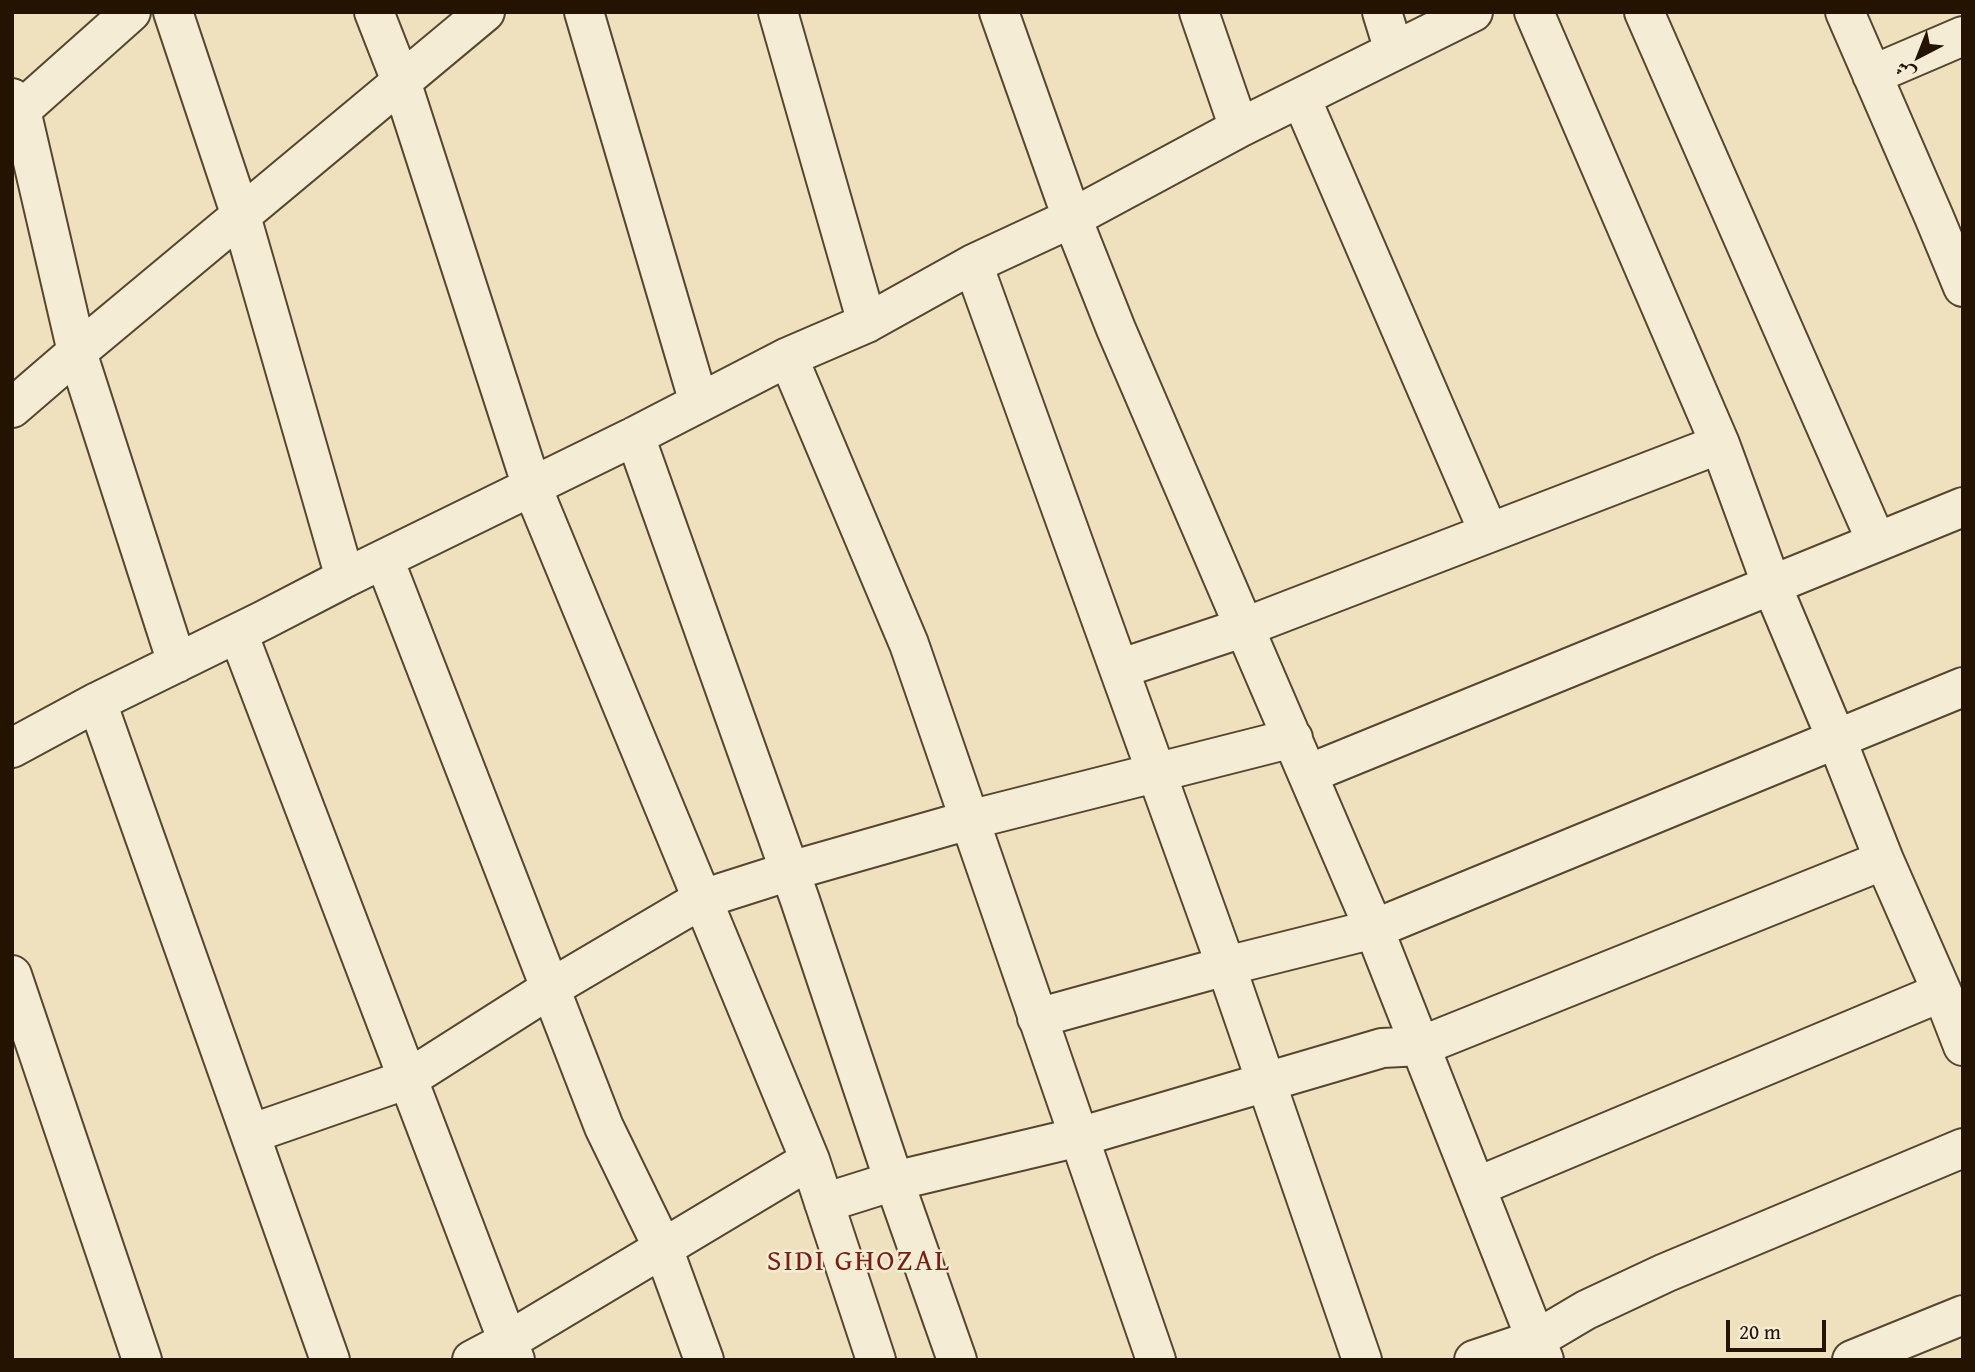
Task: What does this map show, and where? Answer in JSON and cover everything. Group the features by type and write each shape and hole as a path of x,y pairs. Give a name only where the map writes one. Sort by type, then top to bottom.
{"street":[{"path":"131,12 15,109 77,352 177,663"},
{"path":"173,12 242,216 345,578"},
{"path":"374,12 401,81 532,487 810,1160 876,1360"},
{"path":"12,408 485,12"},
{"path":"584,12 699,403"},
{"path":"778,12 867,323"},
{"path":"999,12 1072,218 1116,329 1374,929 1540,1349"},
{"path":"1199,12 1239,128"},
{"path":"1382,12 1394,51"},
{"path":"12,748 97,702 635,436 788,357 867,323 973,264 1072,218 1239,128 1473,12"},
{"path":"1534,12 1720,444 1772,586 1963,1045"},
{"path":"1644,12 1875,542"},
{"path":"1845,12 1872,75 1949,211 1963,286"},
{"path":"1872,75 1963,36"},
{"path":"1301,98 1489,533"},
{"path":"973,264 1226,966 1362,1360"},
{"path":"788,357 909,644 1156,1360"},
{"path":"635,436 790,871 957,1360"},
{"path":"1119,669 1245,627 1720,444"},
{"path":"1308,774 1963,507"},
{"path":"384,559 604,1127 663,1248 704,1360"},
{"path":"238,633 511,1350"},
{"path":"1037,1018 1374,929 1963,687"},
{"path":"97,702 330,1360"},
{"path":"250,1134 408,1079 551,988 702,899 969,820 1293,738"},
{"path":"824,1203 894,1181 1079,1137 1382,1048 1421,1046 1884,860"},
{"path":"12,975 142,1360"},
{"path":"1476,1187 1942,992"},
{"path":"1474,1360 1540,1349 1586,1310 1665,1273 1963,1148"},
{"path":"472,1360 511,1350 663,1248 810,1160"},
{"path":"1852,1360 1963,1315"}],"district":[{"name":"SIDI GHOZAL","path":"859,1262"}]}
